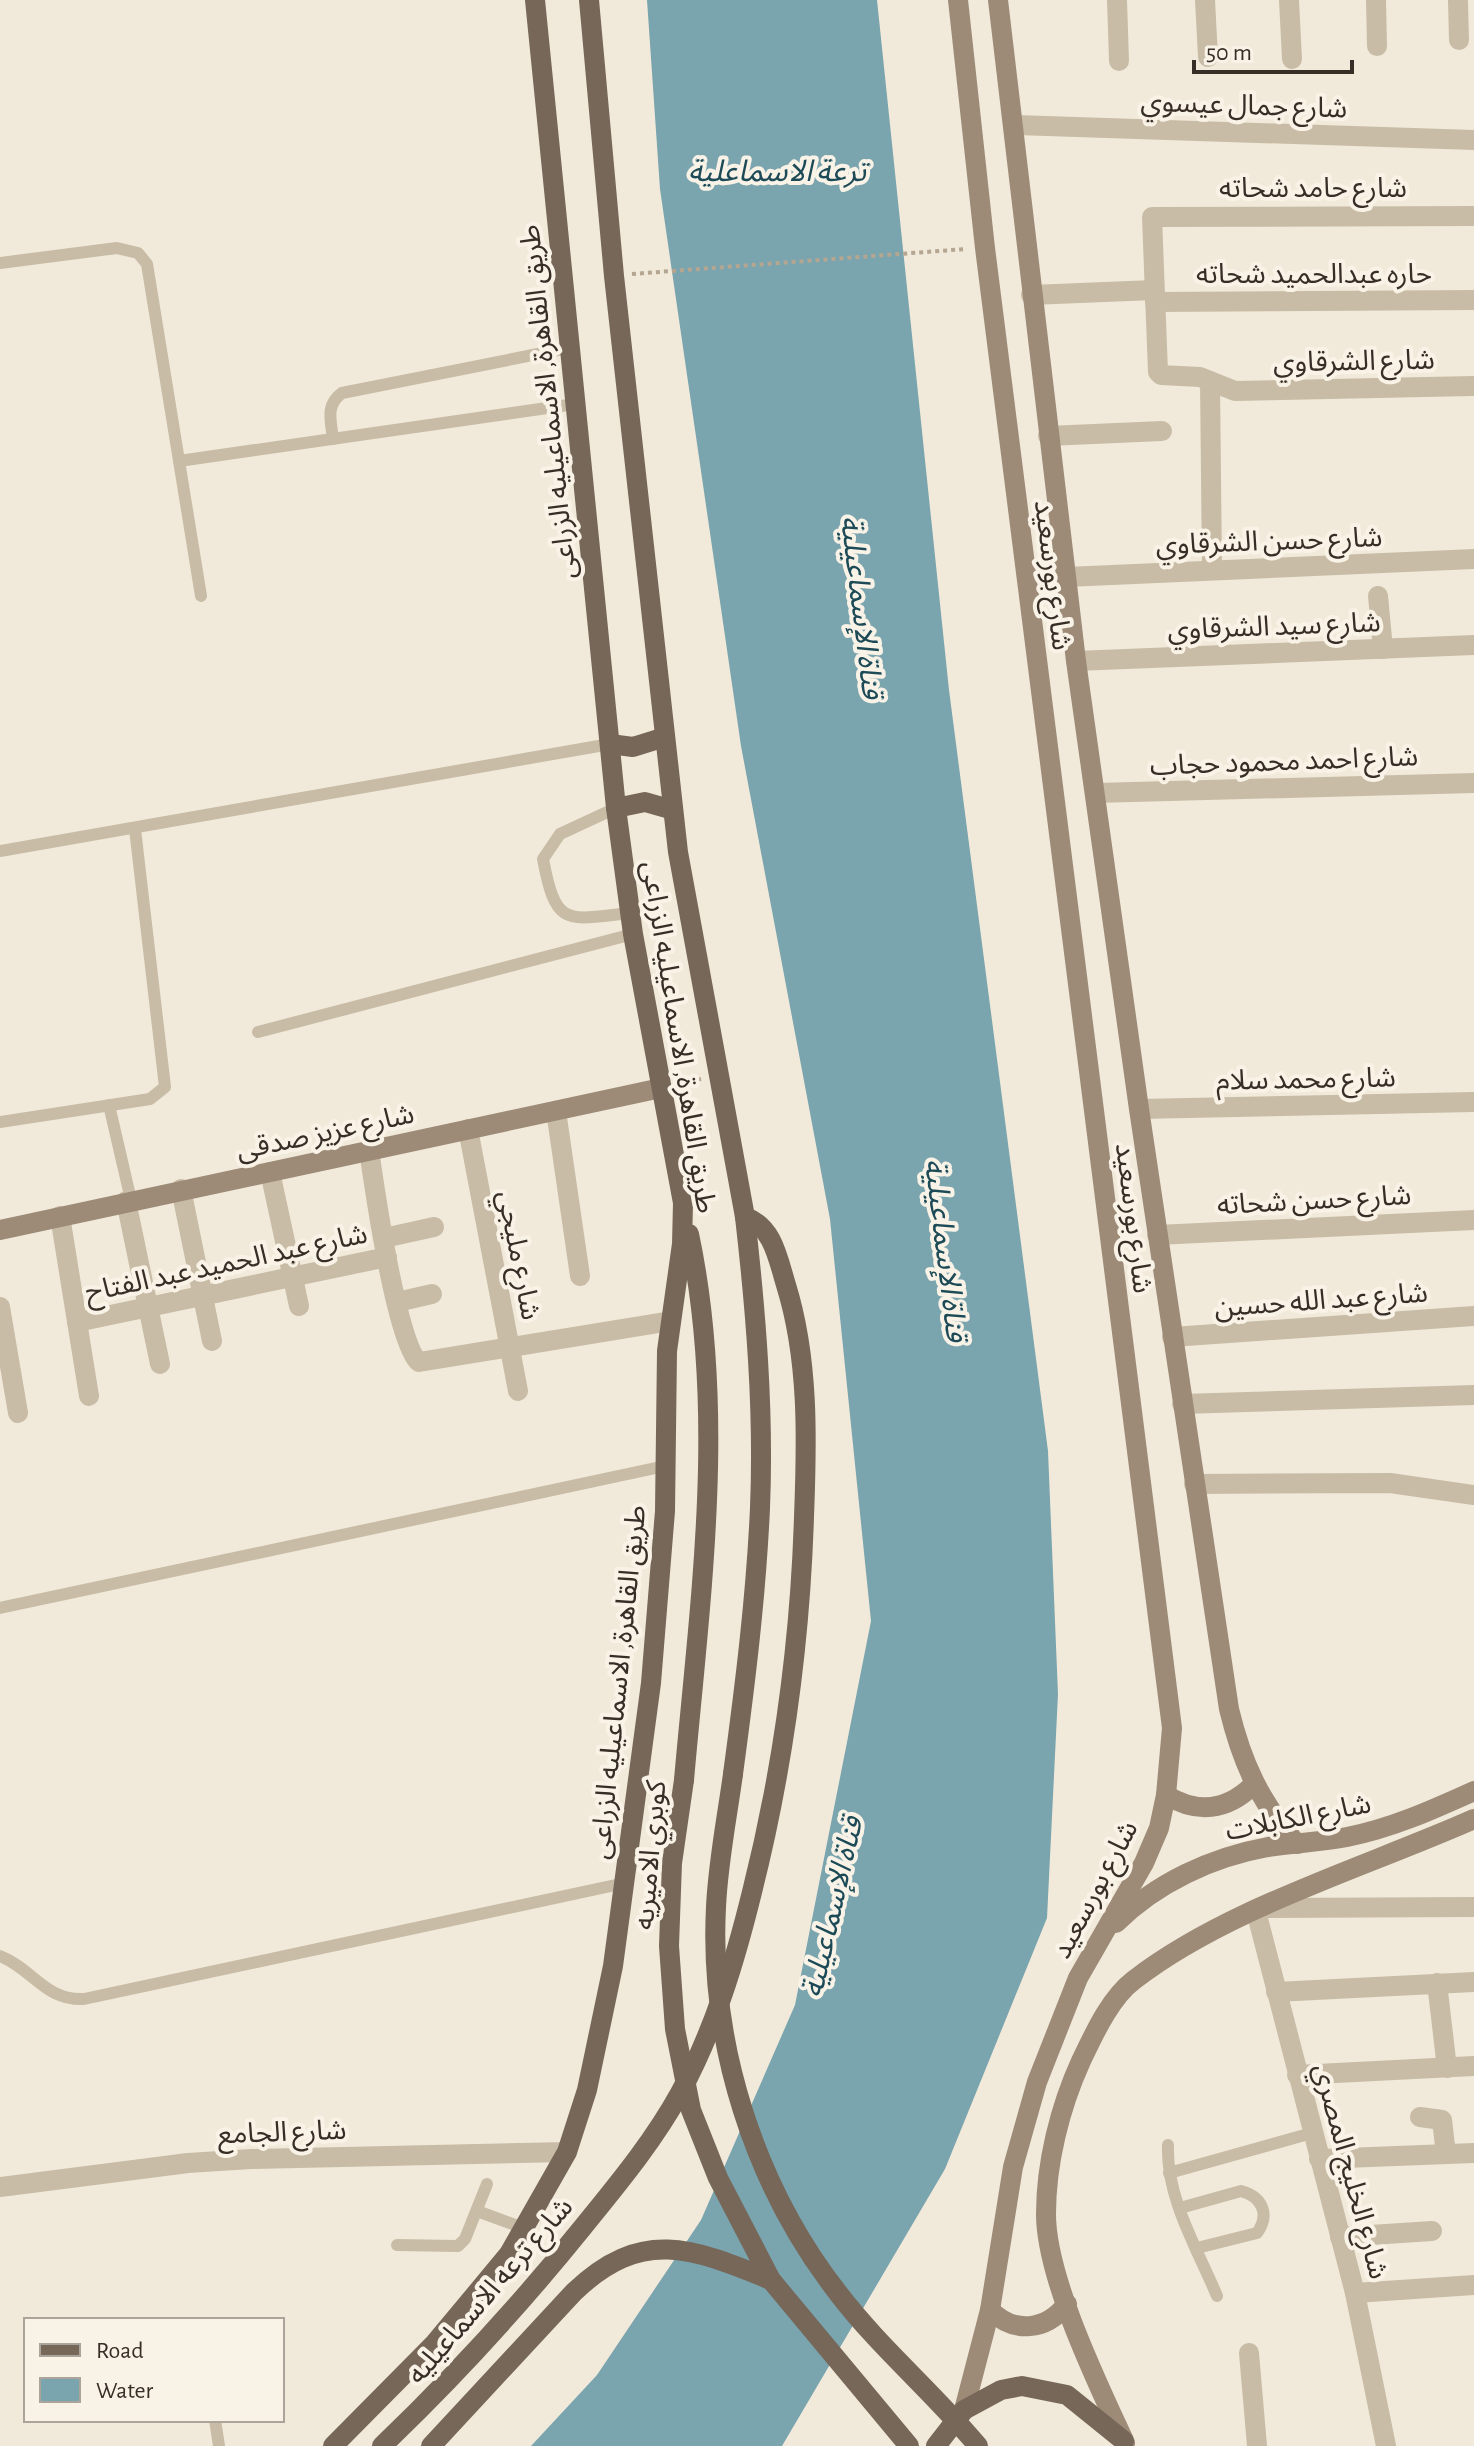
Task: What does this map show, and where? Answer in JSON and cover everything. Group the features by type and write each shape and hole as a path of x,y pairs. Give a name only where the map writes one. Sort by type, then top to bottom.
{"main road":[{"name":"طريق القاهرة, الاسماعيليه الزراعى","path":"509,2254 526,2229 567,2152 587,2090 601,2029 625,1883 659,1597 667,1351 682,1244 683,1203 633,934 616,808 535,0"},
{"name":"طريق القاهرة, الاسماعيليه الزراعى","path":"589,0 614,276 673,810 745,1217 759,1223 771,1241 792,1306 805,1388 805,1493 795,1661 778,1780 740,1939 711,2028 679,2094 632,2167"},
{"name":"شارع بورسعيد","path":"958,0 985,248 1160,1639 1170,1698 1171,1762 1159,1828 1144,1863 1101,1937 1063,2012 1024,2124 1005,2210 990,2310 964,2410"},
{"name":"شارع بورسعيد","path":"998,0 1076,661 1157,1235 1229,1709 1239,1754 1253,1785 1272,1815 1297,1844"},
{"path":"610,744 633,747 665,737"},
{"path":"616,808 645,802 673,810"},
{"name":"شارع عزيز صدقى","path":"0,1230 661,1088"},
{"name":"كوبري الاميريه","path":"683,1203 703,1320 709,1469 684,1780 672,1863 670,1932 675,2029 691,2110 718,2178 771,2280 909,2446"},
{"path":"745,1217 759,1384 760,1506 752,1627 716,1906 716,1970 725,2040 746,2120 774,2190 804,2245 839,2295 978,2446"},
{"path":"1166,1795 1191,1807 1205,1808 1231,1802 1253,1785"},
{"name":"شارع الكابلات","path":"1101,1937 1143,1900 1191,1871 1243,1852 1345,1838 1404,1823 1474,1791"},
{"name":"شارع الكابلات","path":"1260,1910 1474,1819"},
{"path":"1125,2444 1067,2304 1052,2256 1046,2215 1064,2105 1087,2048 1131,1982 1194,1940 1260,1910"},
{"name":"شارع ترعه الاسماعيليه","path":"382,2446 526,2297 632,2167"},
{"path":"431,2446 574,2292 597,2270 625,2255 656,2248 687,2249 771,2280"},
{"name":"شارع ترعه الاسماعيليه","path":"333,2446 427,2351 509,2254"},
{"path":"990,2310 1013,2325 1033,2327 1053,2319 1067,2304"},
{"path":"936,2446 964,2410 1001,2390 1022,2386 1067,2395 1085,2406 1125,2444"}],"street":[{"path":"1117,0 1119,61"},
{"path":"1205,0 1208,57"},
{"path":"1289,0 1292,59"},
{"path":"1376,0 1377,46"},
{"path":"1458,0 1459,40"},
{"name":"شارع جمال عيسوي","path":"1013,125 1474,140"},
{"name":"شارع حامد شحاته","path":"1155,296 1152,217 1474,216"},
{"name":"حاره عبدالحميد شحاته","path":"1031,295 1474,300"},
{"path":"1155,296 1158,373 1210,381 1212,570"},
{"name":"شارع الشرقاوي","path":"1210,381 1235,391 1474,386"},
{"path":"1048,436 1162,431"},
{"name":"شارع حسن الشرقاوي","path":"1066,577 1474,559"},
{"path":"1378,596 1383,649"},
{"name":"شارع سيد الشرقاوي","path":"1076,661 1474,645"},
{"name":"شارع احمد محمود حجاب","path":"1095,793 1474,783"},
{"name":"شارع محمد سلام","path":"1139,1109 1474,1102"},
{"path":"556,1111 580,1276"},
{"name":"شارع مليجي","path":"468,1129 518,1391"},
{"path":"369,1150 385,1247 412,1357 427,1363 671,1321"},
{"path":"270,1172 299,1306"},
{"path":"181,1189 212,1341"},
{"path":"129,1201 160,1364"},
{"path":"60,1216 89,1396"},
{"name":"شارع حسن شحاته","path":"1157,1235 1474,1220"},
{"name":"شارع عبد الحميد عبد الفتاح","path":"77,1322 292,1277 385,1247 434,1227"},
{"path":"397,1302 432,1294"},
{"path":"0,1307 18,1413"},
{"name":"شارع عبد الله حسين","path":"1172,1337 1474,1316"},
{"path":"1182,1404 1474,1395"},
{"path":"1194,1484 1390,1483 1474,1495"},
{"path":"1260,1910 1474,1907"},
{"name":"شارع الخليج المصري","path":"1260,1910 1276,1992 1355,2293 1386,2446"},
{"path":"1276,1992 1474,1982"},
{"path":"1437,1983 1447,2068"},
{"path":"1297,2075 1474,2066"},
{"path":"1420,2117 1442,2120 1446,2154"},
{"name":"شارع الجامع","path":"0,2187 188,2163 251,2159 567,2152"},
{"path":"1319,2159 1474,2153"},
{"path":"1340,2237 1432,2231"},
{"path":"1355,2293 1474,2285"},
{"path":"1249,2353 1257,2446"}],"lane":[{"path":"0,263 117,248 131,250 143,258 150,272 201,596"},
{"path":"333,439 329,411 333,400 342,393 568,348"},
{"path":"179,461 575,404"},
{"path":"0,851 610,744"},
{"path":"616,808 560,834 543,859 550,897 558,910 571,917 630,913"},
{"path":"0,1122 157,1097 166,1081 135,829"},
{"path":"258,1032 633,934"},
{"path":"109,1105 129,1201"},
{"path":"0,1608 665,1466"},
{"path":"0,1956 23,1968 54,1995 84,1999 625,1883"},
{"path":"1169,2173 1312,2133"},
{"path":"1168,2145 1169,2173 1180,2208 1217,2296"},
{"path":"397,2245 458,2246 487,2184"},
{"path":"1180,2208 1241,2191 1258,2199 1263,2207 1264,2216 1257,2233 1197,2248"},
{"path":"477,2211 526,2229"},
{"path":"215,2422 219,2446"}],"path":[{"path":"647,273 985,248"},
{"path":"661,1088 719,1075"}],"water":[{"name":"ترعة الاسماعلية","path":"647,0 877,0 949,690 1048,1451 1058,1694 1047,1918 945,2169 782,2446 531,2446 597,2375 701,2220 795,2005 871,1621 830,1219 741,746 660,189"}],"water label":[{"name":"قناة الإسماعيلية","path":"862,607"},
{"name":"قناة الإسماعيلية","path":"946,1250"},
{"name":"قناة الإسماعيلية","path":"832,1907"}]}
